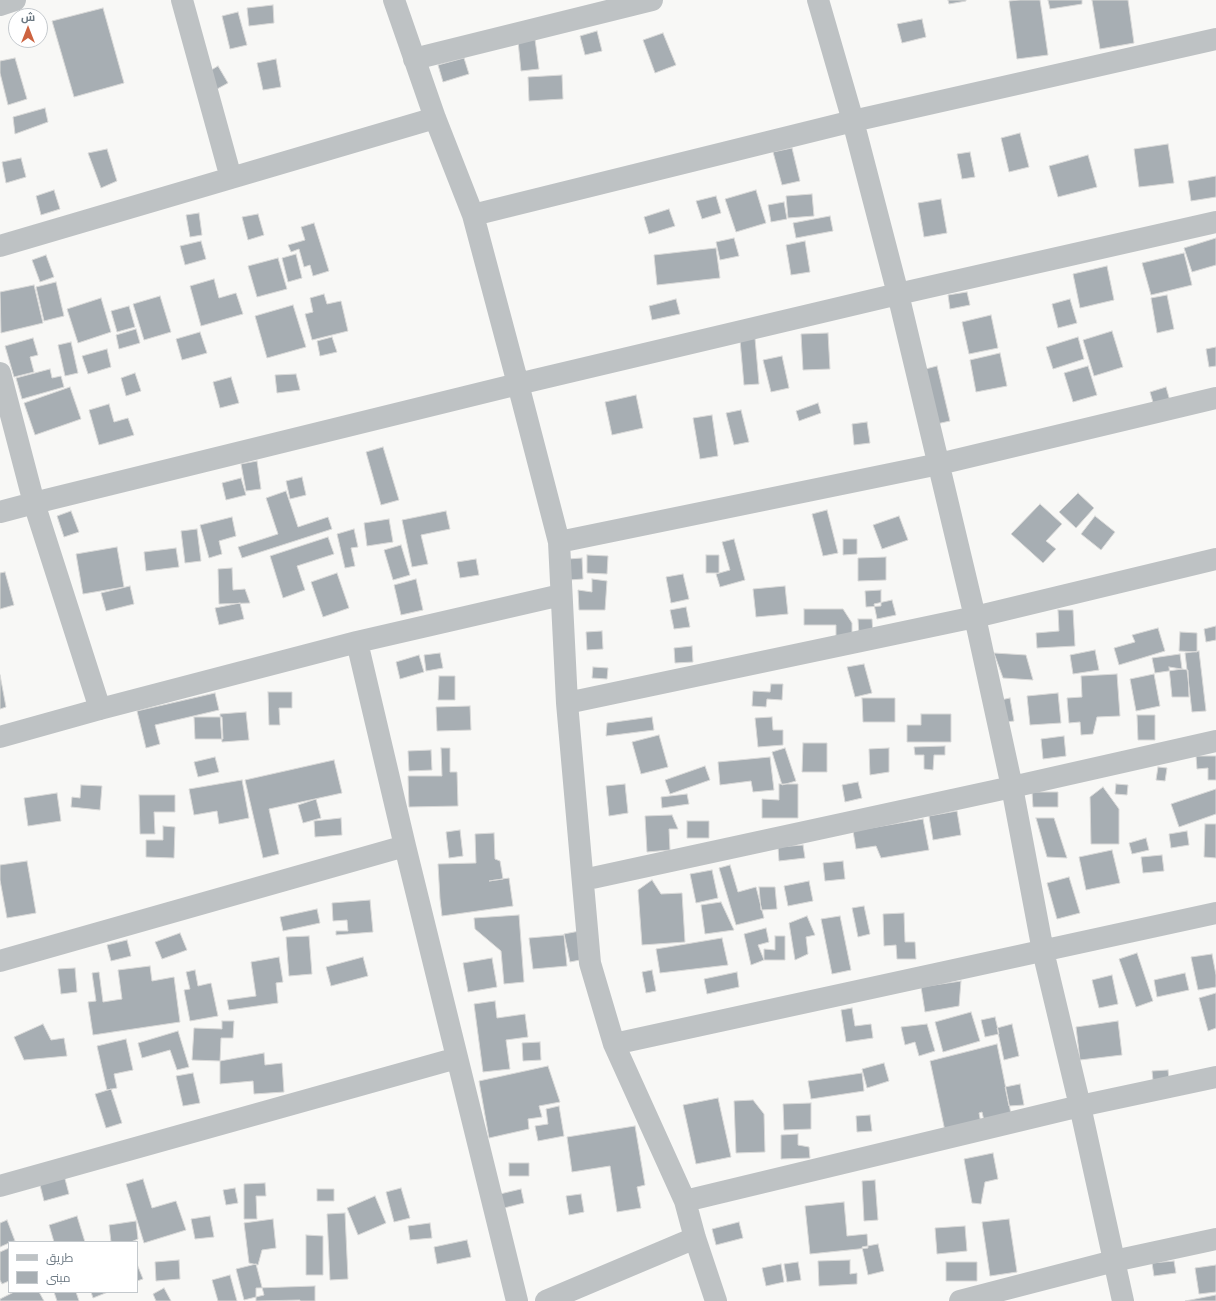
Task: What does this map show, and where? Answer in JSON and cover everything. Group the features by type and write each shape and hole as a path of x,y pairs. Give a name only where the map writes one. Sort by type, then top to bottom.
{"street":[{"path":"0,5 15,0"},
{"path":"182,0 231,178"},
{"path":"394,0 434,118 473,214 559,542 567,703 590,963 614,1044 685,1200 695,1238 716,1301"},
{"path":"414,59 652,0"},
{"path":"818,0 853,121 898,294 939,464 1012,787 1043,951 1080,1106 1123,1301"},
{"path":"473,214 853,121 1216,40"},
{"path":"0,246 434,118"},
{"path":"0,512 518,384 898,294 1216,222"},
{"path":"0,373 34,503 100,709"},
{"path":"559,542 939,464 1216,398"},
{"path":"567,703 974,616 1216,560"},
{"path":"0,737 100,709 356,642 561,595"},
{"path":"356,642 517,1301"},
{"path":"583,880 1216,741"},
{"path":"0,961 405,846"},
{"path":"614,1044 1216,913"},
{"path":"0,1186 457,1058"},
{"path":"685,1200 1080,1106 1216,1077"},
{"path":"546,1301 695,1238"},
{"path":"960,1301 1114,1261 1216,1239"}],"building":[{"path":"948,0 966,0 966,1 949,4"},
{"path":"1040,0 1048,55 1017,59 1009,1"},
{"path":"1048,0 1082,0 1082,4 1050,9"},
{"path":"1092,0 1128,0 1134,43 1100,49"},
{"path":"273,5 274,23 249,26 247,8"},
{"path":"103,8 124,83 74,97 52,21"},
{"path":"238,12 247,45 230,49 222,16"},
{"path":"922,19 926,37 902,43 897,24"},
{"path":"597,31 602,51 585,55 580,36"},
{"path":"663,33 676,65 655,73 643,40"},
{"path":"535,39 539,69 521,71 518,41"},
{"path":"15,58 27,99 8,105 0,73 0,61"},
{"path":"464,58 469,74 443,82 438,65"},
{"path":"276,59 281,87 263,90 257,63"},
{"path":"218,66 228,83 208,94 198,78"},
{"path":"562,75 563,99 529,101 528,77"},
{"path":"45,108 48,122 15,134 13,117"},
{"path":"1020,133 1029,167 1009,172 1001,138"},
{"path":"1168,144 1174,183 1139,187 1134,149"},
{"path":"792,148 800,181 782,185 773,152"},
{"path":"107,149 117,181 101,188 88,153"},
{"path":"970,152 975,177 962,179 957,154"},
{"path":"1088,155 1097,187 1058,197 1049,166"},
{"path":"21,158 26,177 6,183 2,162"},
{"path":"1216,176 1216,197 1191,201 1188,181"},
{"path":"54,190 60,209 41,215 36,196"},
{"path":"756,190 766,223 736,232 725,199"},
{"path":"812,194 814,216 788,218 786,196"},
{"path":"716,196 721,213 702,219 696,201"},
{"path":"941,199 947,233 924,237 918,203"},
{"path":"784,202 787,219 771,222 768,205"},
{"path":"669,209 675,226 649,234 644,217"},
{"path":"199,213 202,235 190,237 186,215"},
{"path":"258,214 264,235 248,240 242,217"},
{"path":"830,216 833,231 796,238 793,223"},
{"path":"314,223 329,271 313,276 310,265 304,267 299,249 291,252 288,245 305,240 301,227"},
{"path":"734,238 739,256 720,260 716,242"},
{"path":"1216,238 1216,265 1192,272 1184,248"},
{"path":"201,241 206,259 185,265 180,246"},
{"path":"805,241 810,272 791,275 786,245"},
{"path":"716,248 720,278 657,285 654,255"},
{"path":"1184,253 1192,285 1151,295 1142,263"},
{"path":"296,254 302,278 288,282 282,258"},
{"path":"46,255 54,277 40,282 32,260"},
{"path":"278,258 287,289 257,297 248,266"},
{"path":"1107,266 1114,300 1080,308 1073,274"},
{"path":"214,279 219,298 236,293 243,314 201,326 190,286"},
{"path":"56,282 64,316 44,321 36,287"},
{"path":"34,285 43,323 1,333 0,292"},
{"path":"967,292 970,305 950,309 948,295"},
{"path":"324,294 327,304 341,301 348,331 312,340 305,314 313,312 310,298"},
{"path":"1167,295 1174,329 1157,333 1151,298"},
{"path":"160,296 171,332 144,340 133,304"},
{"path":"101,298 111,332 78,343 67,309"},
{"path":"676,299 680,314 652,320 649,306"},
{"path":"1070,299 1077,323 1058,328 1052,304"},
{"path":"293,305 306,347 267,358 255,316"},
{"path":"129,306 135,327 117,332 111,311"},
{"path":"991,315 998,348 969,354 962,322"},
{"path":"136,329 140,343 119,349 116,335"},
{"path":"1112,331 1123,367 1094,376 1083,340"},
{"path":"200,332 207,353 182,360 176,339"},
{"path":"828,333 830,369 803,370 801,334"},
{"path":"332,337 337,352 320,356 317,341"},
{"path":"1078,337 1084,359 1053,369 1046,347"},
{"path":"33,338 38,355 30,357 34,372 14,377 5,346"},
{"path":"755,338 759,384 744,385 740,340"},
{"path":"71,342 78,373 65,376 58,345"},
{"path":"1216,347 1216,366 1209,367 1206,349"},
{"path":"107,349 111,367 88,374 82,356"},
{"path":"1000,353 1007,386 976,392 970,360"},
{"path":"782,356 789,388 771,392 763,360"},
{"path":"937,366 950,421 932,425 918,371"},
{"path":"1088,366 1097,395 1073,402 1064,373"},
{"path":"50,369 52,378 61,376 64,387 22,399 16,378"},
{"path":"135,373 141,391 126,396 121,378"},
{"path":"296,374 300,390 277,393 275,375"},
{"path":"231,377 239,403 220,408 213,382"},
{"path":"70,387 81,419 35,435 24,403"},
{"path":"1166,387 1172,408 1156,413 1150,392"},
{"path":"636,395 643,428 612,435 605,402"},
{"path":"818,403 821,413 799,421 796,411"},
{"path":"109,404 114,422 128,418 134,435 99,445 89,410"},
{"path":"741,410 749,442 734,445 726,413"},
{"path":"712,415 718,456 700,459 693,418"},
{"path":"867,422 870,443 854,445 852,424"},
{"path":"383,447 399,500 381,505 366,452"},
{"path":"257,461 261,489 246,491 241,464"},
{"path":"302,477 306,495 290,499 286,481"},
{"path":"241,478 246,495 226,500 222,483"},
{"path":"286,491 298,527 328,517 332,529 242,558 238,547 278,534 266,498"},
{"path":"1078,493 1094,508 1076,528 1059,512"},
{"path":"1040,504 1062,524 1046,541 1056,549 1043,563 1011,534"},
{"path":"827,510 838,553 823,556 812,514"},
{"path":"71,511 79,532 64,537 57,516"},
{"path":"446,511 450,529 421,535 428,564 412,567 402,520"},
{"path":"899,516 908,540 882,549 873,525"},
{"path":"1095,516 1115,532 1101,550 1081,534"},
{"path":"232,517 236,536 219,541 222,554 209,558 200,525"},
{"path":"389,519 393,542 367,546 364,523"},
{"path":"197,529 201,561 185,563 181,531"},
{"path":"354,529 358,547 351,548 355,566 345,568 337,534"},
{"path":"328,537 334,554 297,566 305,590 283,598 270,556"},
{"path":"734,539 745,580 720,587 716,574 730,570 722,542"},
{"path":"843,539 857,539 857,554 843,555"},
{"path":"401,545 410,575 393,580 384,550"},
{"path":"117,547 124,587 83,594 76,554"},
{"path":"176,548 179,567 146,571 144,552"},
{"path":"587,555 608,556 607,574 587,573"},
{"path":"706,555 719,555 719,573 706,573"},
{"path":"886,557 886,580 858,581 858,558"},
{"path":"582,558 583,579 569,580 568,559"},
{"path":"476,559 479,575 460,578 457,562"},
{"path":"232,568 233,590 245,589 250,603 219,604 218,569"},
{"path":"5,572 14,605 0,609 0,573"},
{"path":"337,573 349,608 323,617 311,582"},
{"path":"683,574 689,599 671,603 666,577"},
{"path":"416,579 423,610 401,615 394,585"},
{"path":"592,579 607,581 605,610 579,610 578,590 592,592"},
{"path":"130,586 134,604 106,611 101,593"},
{"path":"785,586 788,614 756,617 753,589"},
{"path":"881,590 881,606 866,607 865,591"},
{"path":"892,600 896,615 877,619 874,604"},
{"path":"240,603 244,619 219,625 215,608"},
{"path":"686,607 690,627 674,629 670,610"},
{"path":"804,609 843,609 852,623 852,637 836,637 836,625 804,625"},
{"path":"1058,610 1073,610 1075,646 1037,648 1036,633 1059,631"},
{"path":"858,619 872,619 873,635 859,635"},
{"path":"1216,626 1216,640 1206,642 1204,629"},
{"path":"1158,628 1165,651 1119,665 1114,648 1135,642 1132,635"},
{"path":"602,631 603,649 587,650 586,632"},
{"path":"1180,632 1197,633 1197,652 1179,651"},
{"path":"692,646 693,662 675,663 674,648"},
{"path":"1095,650 1099,670 1073,674 1070,655"},
{"path":"1199,651 1206,711 1192,712 1185,653"},
{"path":"440,653 443,668 426,671 424,655"},
{"path":"994,653 1026,655 1033,680 1003,678"},
{"path":"1180,654 1182,669 1155,673 1152,658"},
{"path":"419,655 424,672 400,679 396,662"},
{"path":"864,664 872,693 855,697 847,667"},
{"path":"593,667 608,668 607,679 592,678"},
{"path":"1169,667 1188,670 1189,697 1172,697"},
{"path":"1117,674 1120,716 1097,717 1093,734 1081,735 1080,722 1069,723 1067,698 1082,697 1081,676"},
{"path":"1154,674 1160,706 1136,711 1130,679"},
{"path":"0,675 6,707 0,709"},
{"path":"439,676 455,676 455,700 438,700"},
{"path":"771,684 783,684 782,700 767,699 766,707 752,706 753,691 770,692"},
{"path":"268,692 292,692 292,708 279,708 280,725 269,725"},
{"path":"215,693 219,710 155,725 160,744 146,748 137,711"},
{"path":"1058,693 1061,723 1030,725 1027,696"},
{"path":"862,698 895,698 895,722 863,722"},
{"path":"1010,698 1014,721 999,723 996,701"},
{"path":"470,706 471,730 437,731 436,707"},
{"path":"246,712 249,740 222,742 220,714"},
{"path":"921,714 951,714 951,742 907,742 907,725 921,725"},
{"path":"1137,715 1155,715 1155,740 1138,740"},
{"path":"194,717 222,717 223,739 195,739"},
{"path":"652,717 654,730 606,736 607,723"},
{"path":"772,717 773,730 783,730 783,745 758,747 755,718"},
{"path":"659,735 668,767 641,774 632,742"},
{"path":"1064,736 1066,756 1043,759 1041,739"},
{"path":"803,743 827,743 827,772 802,772"},
{"path":"945,746 945,755 934,755 933,770 924,769 924,755 915,755 914,747"},
{"path":"441,748 450,748 450,772 457,772 458,806 409,807 408,776 442,776"},
{"path":"785,748 796,781 782,785 772,752"},
{"path":"889,748 889,772 870,775 869,749"},
{"path":"431,750 432,770 409,771 408,751"},
{"path":"1196,756 1216,756 1216,780 1208,780 1208,768 1197,769"},
{"path":"215,757 219,772 198,777 194,762"},
{"path":"770,757 774,790 753,792 751,781 720,785 718,762"},
{"path":"334,760 342,793 269,809 279,854 263,858 245,780"},
{"path":"705,766 710,780 670,794 665,780"},
{"path":"1158,767 1167,768 1165,781 1156,780"},
{"path":"242,780 249,818 219,824 217,811 194,815 189,789"},
{"path":"858,782 862,798 845,802 842,785"},
{"path":"625,784 628,813 609,816 606,786"},
{"path":"779,784 798,784 798,818 762,818 762,799 779,800"},
{"path":"1116,784 1128,785 1127,795 1115,794"},
{"path":"81,785 102,786 100,810 71,807 72,797 80,798"},
{"path":"1103,787 1119,809 1119,844 1091,844 1090,797"},
{"path":"1216,789 1216,814 1179,827 1171,804"},
{"path":"1032,792 1058,792 1058,807 1033,807"},
{"path":"57,793 61,821 28,826 24,798"},
{"path":"687,794 689,804 662,808 661,797"},
{"path":"139,795 175,795 175,812 154,812 155,834 140,834"},
{"path":"316,799 321,818 303,823 298,805"},
{"path":"957,811 961,835 933,840 929,816"},
{"path":"672,815 678,829 669,829 670,850 647,852 645,816"},
{"path":"341,818 342,835 315,837 314,821"},
{"path":"1036,818 1054,818 1067,858 1047,857"},
{"path":"923,819 929,850 881,858 876,846 856,849 853,831"},
{"path":"687,821 709,821 709,838 687,838"},
{"path":"1205,824 1216,824 1216,858 1204,857"},
{"path":"163,826 175,827 174,858 146,857 146,840 163,840"},
{"path":"460,830 463,856 449,858 446,832"},
{"path":"1187,831 1189,845 1171,848 1169,834"},
{"path":"494,833 495,859 500,861 503,879 509,878 513,906 442,916 438,864 476,863 475,834"},
{"path":"1146,838 1149,850 1132,854 1129,843"},
{"path":"803,845 805,858 779,861 778,847"},
{"path":"1112,850 1120,883 1086,890 1079,857"},
{"path":"1162,855 1164,871 1143,873 1141,857"},
{"path":"27,861 36,913 7,918 0,880 0,865"},
{"path":"843,861 845,879 825,881 823,863"},
{"path":"730,865 738,892 756,887 764,918 736,925 719,868"},
{"path":"712,870 718,898 696,903 690,874"},
{"path":"1069,877 1080,913 1057,919 1047,883"},
{"path":"652,880 661,894 682,893 685,942 642,945 638,890"},
{"path":"809,881 813,901 788,906 784,886"},
{"path":"759,887 775,887 777,909 761,910"},
{"path":"370,900 373,932 336,935 336,931 348,931 347,920 333,921 332,903"},
{"path":"721,902 734,930 705,934 701,905"},
{"path":"864,906 870,934 858,937 852,908"},
{"path":"317,909 320,923 283,931 280,917"},
{"path":"904,913 905,942 915,942 916,959 897,959 896,945 884,946 883,914"},
{"path":"519,915 524,982 504,984 501,951 475,929 474,918"},
{"path":"807,916 815,935 806,937 808,954 795,960 789,923"},
{"path":"840,916 851,970 832,974 821,919"},
{"path":"766,928 769,942 758,945 764,960 751,965 744,934"},
{"path":"590,929 595,957 570,962 564,934"},
{"path":"180,933 187,950 162,959 155,942"},
{"path":"564,935 567,966 533,969 529,938"},
{"path":"309,936 312,974 289,976 286,937"},
{"path":"775,936 785,936 785,960 764,960 764,949 775,950"},
{"path":"722,938 728,965 660,973 656,949"},
{"path":"127,940 131,956 111,961 107,945"},
{"path":"1137,953 1153,1001 1136,1007 1119,959"},
{"path":"1212,954 1216,975 1216,987 1198,990 1191,957"},
{"path":"279,957 283,982 276,983 278,1003 229,1010 227,1000 256,996 251,962"},
{"path":"363,957 368,976 331,986 326,967"},
{"path":"492,958 497,987 468,992 463,963"},
{"path":"150,966 152,981 174,977 180,1022 93,1035 88,1002 96,1001 92,973 99,972 103,1002 122,999 118,970"},
{"path":"75,968 77,992 61,994 58,969"},
{"path":"195,970 198,986 211,983 218,1016 190,1021 184,990 190,989 186,972"},
{"path":"652,970 656,991 646,993 642,972"},
{"path":"737,972 739,987 707,994 704,979"},
{"path":"1185,973 1189,990 1157,997 1154,980"},
{"path":"1112,975 1118,1004 1099,1008 1092,980"},
{"path":"961,981 959,1006 925,1012 921,987"},
{"path":"1216,993 1216,1028 1208,1031 1199,998"},
{"path":"495,1001 497,1018 525,1014 528,1037 506,1040 510,1069 483,1072 474,1004"},
{"path":"852,1008 855,1026 871,1024 873,1038 846,1042 841,1010"},
{"path":"971,1012 980,1041 943,1052 935,1022"},
{"path":"995,1017 999,1034 985,1037 981,1020"},
{"path":"222,1021 234,1021 233,1038 221,1038 220,1061 192,1060 194,1028 222,1029"},
{"path":"1118,1021 1122,1055 1080,1060 1076,1027"},
{"path":"43,1024 51,1040 64,1038 67,1056 24,1060 14,1037"},
{"path":"927,1024 935,1051 919,1056 915,1042 905,1045 901,1027"},
{"path":"1012,1024 1019,1056 1004,1060 997,1028"},
{"path":"178,1031 189,1067 177,1070 170,1050 142,1058 138,1043"},
{"path":"126,1039 133,1070 114,1074 117,1088 107,1090 97,1046"},
{"path":"540,1042 541,1060 523,1061 522,1043"},
{"path":"997,1044 1012,1119 985,1125 982,1112 979,1113 981,1123 945,1131 930,1061"},
{"path":"264,1053 265,1065 282,1063 284,1092 254,1094 253,1081 220,1084 220,1061"},
{"path":"884,1063 889,1081 867,1088 862,1069"},
{"path":"548,1066 560,1102 539,1106 542,1117 528,1119 529,1129 489,1138 479,1081"},
{"path":"1168,1070 1171,1097 1155,1099 1152,1071"},
{"path":"193,1073 200,1103 183,1106 176,1076"},
{"path":"862,1073 864,1091 811,1099 808,1081"},
{"path":"1020,1084 1024,1105 1009,1106 1005,1087"},
{"path":"111,1089 122,1123 106,1128 95,1094"},
{"path":"718,1098 731,1157 696,1164 683,1105"},
{"path":"753,1100 764,1114 765,1152 736,1153 734,1101"},
{"path":"811,1103 811,1129 784,1130 783,1104"},
{"path":"559,1106 564,1136 538,1141 535,1126 548,1124 546,1109"},
{"path":"870,1115 872,1131 857,1132 856,1116"},
{"path":"635,1126 645,1185 637,1187 641,1208 617,1212 610,1166 572,1172 567,1137"},
{"path":"798,1134 798,1145 809,1147 810,1158 781,1159 781,1135"},
{"path":"993,1153 998,1179 985,1182 981,1204 972,1203 964,1159"},
{"path":"509,1163 529,1163 529,1176 509,1176"},
{"path":"64,1175 69,1194 44,1201 39,1181"},
{"path":"143,1179 152,1208 176,1201 186,1230 144,1243 126,1184"},
{"path":"875,1180 878,1220 864,1221 862,1181"},
{"path":"265,1183 266,1196 256,1196 257,1219 244,1219 244,1184"},
{"path":"235,1188 238,1203 226,1205 223,1190"},
{"path":"401,1188 410,1218 394,1222 386,1192"},
{"path":"317,1189 334,1189 334,1201 317,1201"},
{"path":"521,1189 524,1203 504,1208 500,1194"},
{"path":"581,1194 584,1212 569,1215 566,1196"},
{"path":"375,1196 386,1223 358,1235 347,1208"},
{"path":"844,1202 847,1236 867,1234 868,1248 810,1254 805,1206"},
{"path":"345,1213 348,1279 330,1280 327,1214"},
{"path":"77,1216 85,1241 54,1241 49,1225"},
{"path":"210,1216 214,1237 195,1239 191,1219"},
{"path":"273,1219 276,1248 262,1250 258,1265 249,1263 244,1223"},
{"path":"1009,1219 1017,1272 990,1276 982,1222"},
{"path":"7,1220 15,1241 8,1241 8,1243 0,1247 0,1223"},
{"path":"136,1221 138,1239 133,1241 111,1241 109,1225"},
{"path":"739,1222 743,1238 716,1245 712,1229"},
{"path":"430,1223 432,1238 410,1240 408,1226"},
{"path":"965,1226 967,1251 937,1254 935,1228"},
{"path":"306,1235 323,1236 323,1275 306,1275"},
{"path":"467,1240 471,1257 437,1264 434,1247"},
{"path":"878,1244 884,1271 868,1275 862,1247"},
{"path":"8,1248 8,1281 2,1284 0,1280 0,1252"},
{"path":"179,1260 180,1279 156,1281 155,1262"},
{"path":"850,1260 850,1274 857,1273 857,1284 819,1286 818,1261"},
{"path":"1174,1261 1176,1273 1154,1276 1152,1263"},
{"path":"798,1262 801,1280 787,1282 784,1264"},
{"path":"946,1262 977,1262 977,1281 946,1281"},
{"path":"256,1264 264,1295 244,1300 236,1269"},
{"path":"781,1264 784,1282 766,1286 762,1268"},
{"path":"1216,1265 1216,1292 1199,1294 1195,1268"},
{"path":"138,1266 143,1279 138,1281"},
{"path":"230,1275 237,1301 218,1301 212,1280"},
{"path":"315,1286 315,1301 256,1301 256,1288"},
{"path":"164,1288 171,1301 156,1301 153,1294"},
{"path":"12,1293 40,1293 44,1301 0,1301 0,1299"},
{"path":"54,1293 76,1293 79,1301 57,1301"},
{"path":"91,1293 106,1293 93,1298"},
{"path":"1216,1295 1216,1301 1185,1301"}]}
